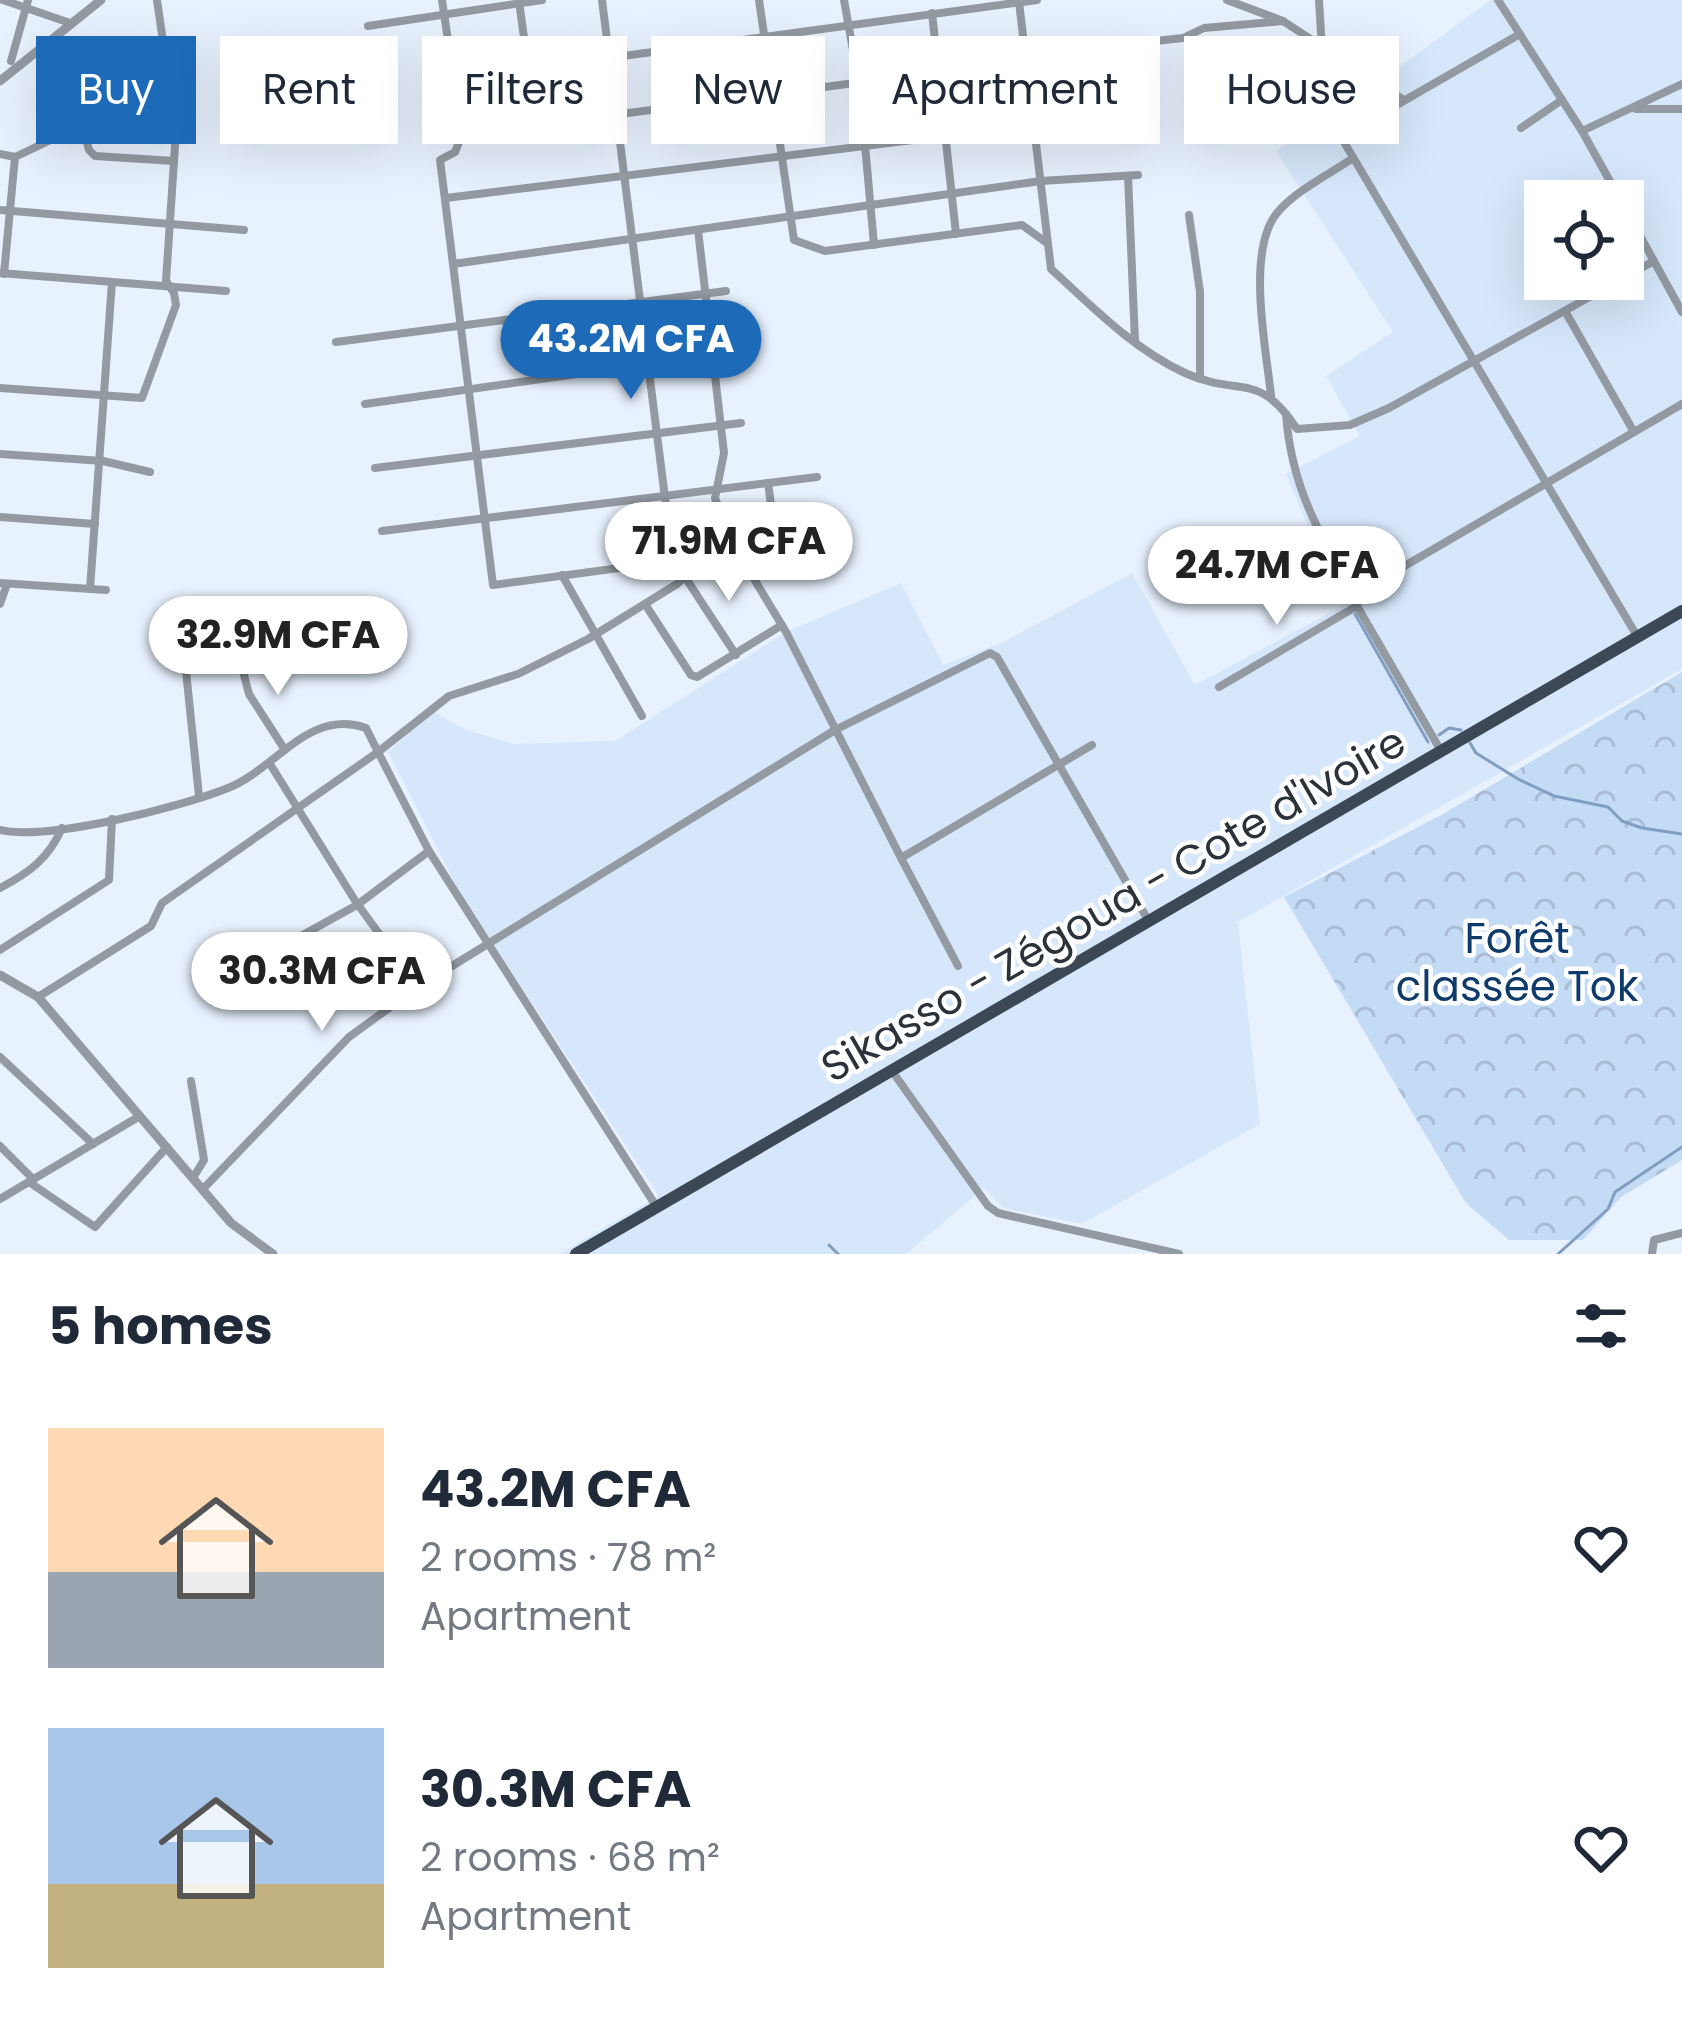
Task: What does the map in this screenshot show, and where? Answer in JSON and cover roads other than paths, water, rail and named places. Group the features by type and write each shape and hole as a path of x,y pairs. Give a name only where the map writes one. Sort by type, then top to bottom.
{"highway":[{"name":"Sikasso - Zégoua - Cote d'Ivoire","path":"576,1254 1682,611"}],"street":[{"path":"3,0 27,4 70,22"},
{"path":"10,60 101,0"},
{"path":"157,0 163,36"},
{"path":"442,0 446,36"},
{"path":"368,26 542,0"},
{"path":"602,0 606,36"},
{"path":"759,0 764,35"},
{"path":"844,0 850,36"},
{"path":"911,0 914,15"},
{"path":"627,54 1037,0"},
{"path":"1227,0 1283,22 1303,36"},
{"path":"1319,0 1321,36"},
{"path":"1498,0 1609,180"},
{"path":"519,2 523,36"},
{"path":"1019,2 1023,36"},
{"path":"0,81 27,4"},
{"path":"932,13 934,36"},
{"path":"1160,41 1183,38 1204,28 1283,22"},
{"path":"1399,105 1520,34"},
{"path":"1582,131 1682,84"},
{"path":"1399,97 1406,101"},
{"path":"1521,128 1562,100"},
{"path":"1630,110 1682,109"},
{"path":"0,154 15,157 42,144"},
{"path":"87,144 95,156 174,161"},
{"path":"0,388 142,398 176,305 166,281 175,144"},
{"path":"458,144 455,152 440,160 493,585 835,539"},
{"path":"621,144 673,561"},
{"path":"780,144 794,240 825,251 1022,225 1048,244"},
{"path":"445,198 880,144"},
{"path":"946,144 956,234"},
{"path":"1036,144 1052,269 1136,343 1200,378 1260,390 1286,412 1297,429 1350,425 1390,409 1584,300"},
{"path":"1345,144 1637,637"},
{"path":"864,146 874,244"},
{"path":"15,157 5,210 2,273 226,291"},
{"path":"1271,397 1258,289 1269,228 1278,211 1353,158"},
{"path":"454,264 1041,181 1133,175 1136,343"},
{"path":"5,210 244,230"},
{"path":"1189,214 1200,292 1200,378"},
{"path":"698,230 724,453 715,498 738,552 782,625 958,966"},
{"path":"1644,243 1682,312"},
{"path":"1644,267 1654,261"},
{"path":"90,589 112,282"},
{"path":"335,342 726,291"},
{"path":"1564,311 1634,432"},
{"path":"365,404 739,351"},
{"path":"1355,595 1682,404"},
{"path":"1286,412 1292,459 1311,521 1441,751"},
{"path":"375,468 741,423"},
{"path":"0,454 99,461 150,472"},
{"path":"382,531 817,477"},
{"path":"768,483 777,547"},
{"path":"0,517 95,524"},
{"path":"38,997 151,926 162,903 378,752 449,696 518,674 596,634 685,577 707,556"},
{"path":"562,575 642,716"},
{"path":"685,577 736,655"},
{"path":"0,604 3,584 106,590"},
{"path":"645,604 691,675 702,676 782,625"},
{"path":"1220,687 1358,606"},
{"path":"181,622 199,796"},
{"path":"203,1190 350,1036 418,987 835,730 990,652 1148,920"},
{"path":"240,660 249,694 285,750"},
{"path":"0,830 62,828 112,819 229,788 270,764 302,735 330,723 366,728 429,851 656,1206"},
{"path":"902,858 1092,745"},
{"path":"270,764 358,904 418,987"},
{"path":"0,950 109,880 112,819"},
{"path":"0,888 35,867 62,828"},
{"path":"243,968 358,904 429,851"},
{"path":"0,975 38,997 231,1223 274,1254"},
{"path":"0,1057 93,1144"},
{"path":"892,1071 988,1206 998,1213 1179,1254"},
{"path":"191,1081 204,1160 194,1178"},
{"path":"0,1199 141,1115"},
{"path":"0,1145 31,1180 95,1227 167,1147"},
{"path":"1652,1254 1654,1240 1682,1233"}],"waterway":[{"path":"1355,614 1428,742"},
{"path":"1439,735 1449,728 1461,730"},
{"path":"1470,743 1476,753 1554,796 1608,807 1622,821 1642,828 1682,834"},
{"path":"1558,1254 1608,1209 1615,1192 1682,1147"},
{"path":"829,1245 838,1254"}],"park label":[{"name":"Forêt classée Tok","path":"1517,962"}]}
